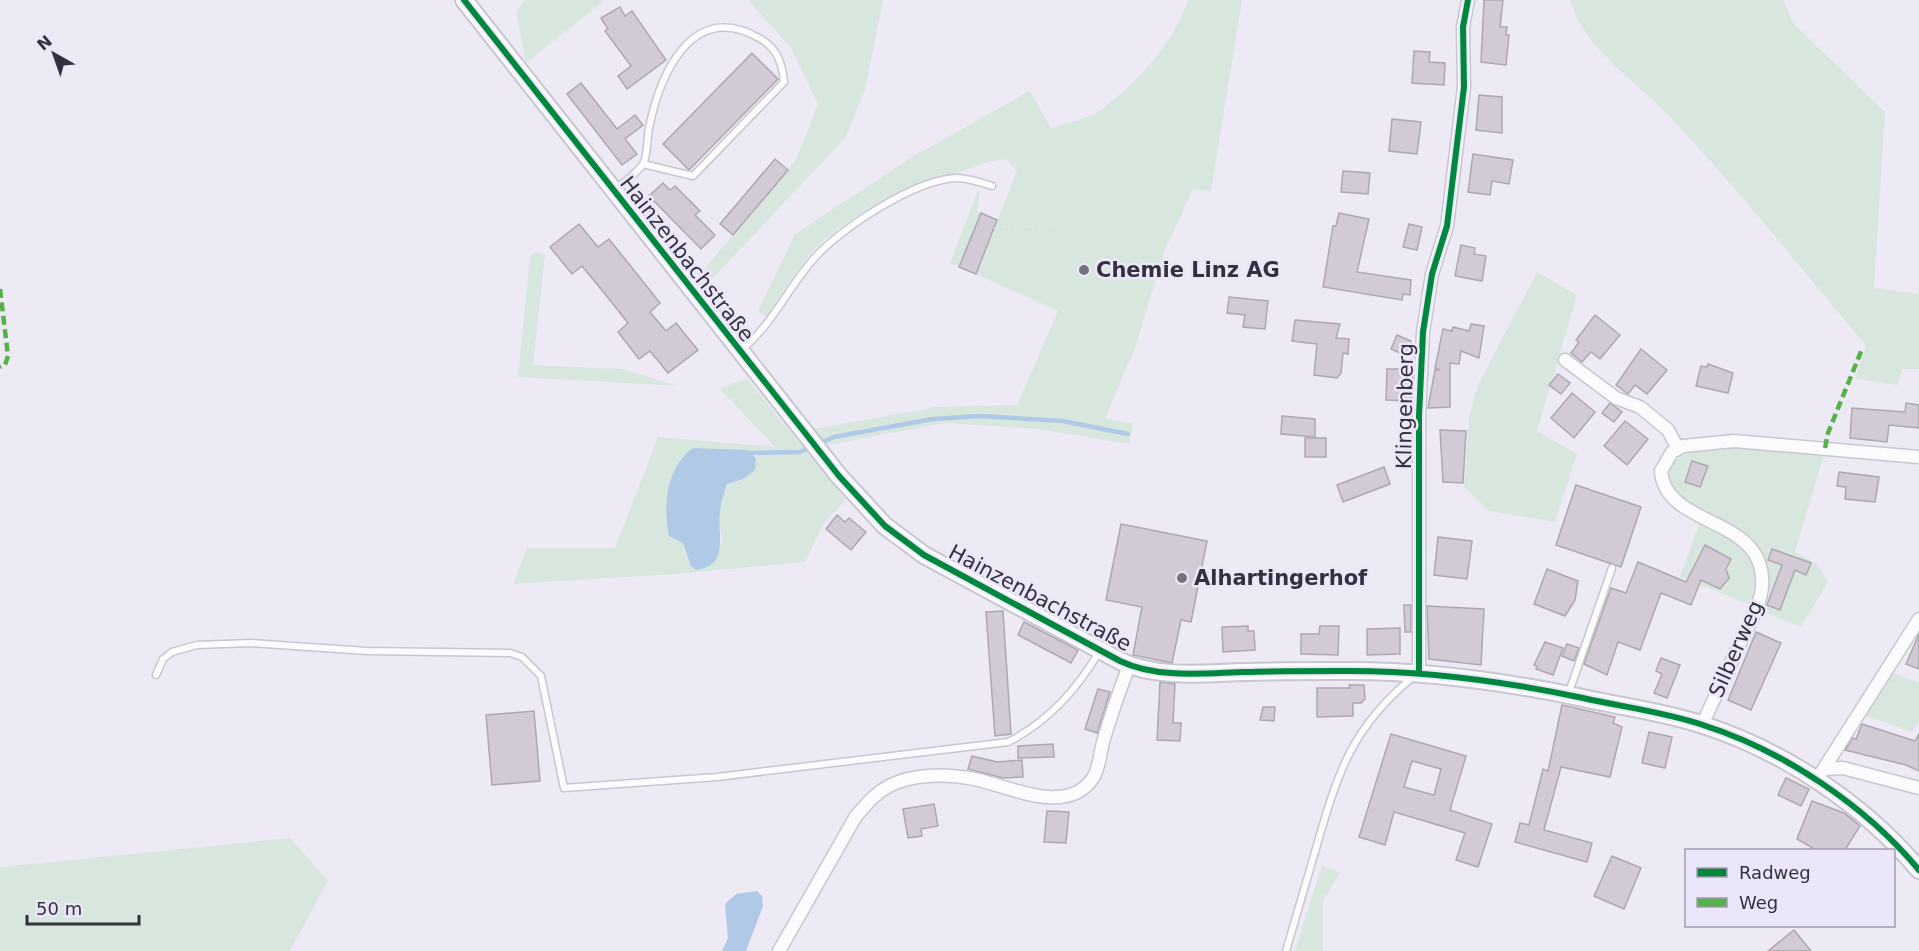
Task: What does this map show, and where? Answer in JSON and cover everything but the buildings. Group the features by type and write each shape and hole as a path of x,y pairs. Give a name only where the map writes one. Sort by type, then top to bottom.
{"street":[{"name":"Hainzenbachstraße","path":"464,0 797,425 871,512 909,545 1129,665 1184,674 1382,670 1494,680 1702,724 1820,775 1881,831 1919,870"},
{"name":"Klingenberg","path":"1419,673 1419,416 1423,332 1432,274 1447,226 1464,87 1463,27 1468,0"},
{"path":"1565,360 1616,398 1640,407 1668,430 1678,449 1734,441 1919,456"},
{"name":"Silberweg","path":"1678,449 1665,461 1661,471 1662,482 1668,494 1676,503 1722,525 1739,538 1758,559 1762,572 1762,588 1756,609 1702,724"},
{"path":"1820,775 1919,619"},
{"path":"779,951 856,816 873,797 890,786 914,778 950,776 1038,796 1070,796 1083,789 1094,777 1103,740 1129,665"},
{"path":"1820,775 1843,768 1919,788"}],"lane":[{"path":"613,191 643,164 659,89 681,50 695,36 714,26 742,28 768,43 782,61 784,82 693,176 643,164"},
{"path":"740,351 769,320 821,251 851,225 907,194 944,181 955,178 972,179 992,186"},
{"path":"1568,695 1612,568"},
{"path":"156,675 163,659 172,652 197,645 251,643 367,651 510,652 522,657 541,676 564,788 717,777 1008,742 1029,731 1060,705 1085,677 1101,650"},
{"path":"1286,951 1337,777 1372,717 1394,693 1419,673"}],"path":[{"path":"994,229 1055,230"}],"shaded area":[{"path":"526,0 605,0 526,63 516,11"},
{"path":"748,0 883,0 865,89 846,137 704,288 696,279 796,160 818,104 791,48"},
{"path":"1188,0 1242,0 1211,191 1193,189 1164,252 1135,348 1105,418 1133,424 1129,444 1039,429 944,423 827,445 814,429 936,407 1017,405 1058,311 976,274 1017,171 1006,159 986,163 917,186 881,202 847,222 810,255 766,317 758,311 795,234 912,157 1030,91 1051,128 1094,114 1127,88 1152,62 1173,32"},
{"path":"1570,0 1783,0 1794,24 1885,112 1874,288 1919,294 1919,369 1902,369 1898,385 1855,379 1866,346 1696,145 1599,49 1577,18"},
{"path":"978,191 980,192 977,211 981,213 959,267 950,263"},
{"path":"536,252 545,255 533,365 622,369 678,386 518,377 530,256"},
{"path":"1537,272 1577,295 1537,431 1577,454 1555,522 1489,511 1464,487 1469,417 1478,385"},
{"path":"747,379 846,500 824,523 805,562 675,574 513,584 527,548 615,548 658,437 775,447 719,388","holes":["748,450 743,479 727,484 719,514 722,543 691,566 683,543"]},
{"path":"1731,446 1824,454 1795,552 1816,563 1828,582 1801,627 1760,610 1768,591 1769,579 1758,549 1747,537 1734,526 1675,495 1667,474 1678,459 1693,451"},
{"path":"1700,522 1736,545 1752,564 1755,589 1751,605 1680,577"},
{"path":"1891,672 1919,683 1919,721 1912,732 1863,715"},
{"path":"290,838 328,881 290,951 0,951 0,867"},
{"path":"1322,865 1340,873 1323,901 1323,951 1295,951"}],"water":[{"path":"693,448 748,450 756,459 755,470 743,479 727,484 720,512 718,556 707,567 696,570 691,566 683,543 669,536 666,512 672,476 684,456"},
{"path":"757,891 762,896 763,906 746,951 722,951 728,938 725,904 736,894"}],"waterway":[{"path":"751,453 800,452 834,437 933,419 979,416 1063,421 1128,434"}],"marked path":[{"path":"0,289 8,356 5,365 0,367"},
{"path":"1825,448 1828,433 1862,349"}],"cycle path":[{"path":"464,0 839,476 885,526 924,555 1135,667 1182,674 1269,671 1403,672 1493,682 1553,692 1689,720 1763,749 1821,783 1874,824 1919,870"},
{"path":"1419,673 1419,416 1423,332 1432,274 1447,226 1464,87 1463,27 1468,0"}],"place":[{"name":"Chemie Linz AG","path":"1084,270"},
{"name":"Alhartingerhof","path":"1182,578"}]}
